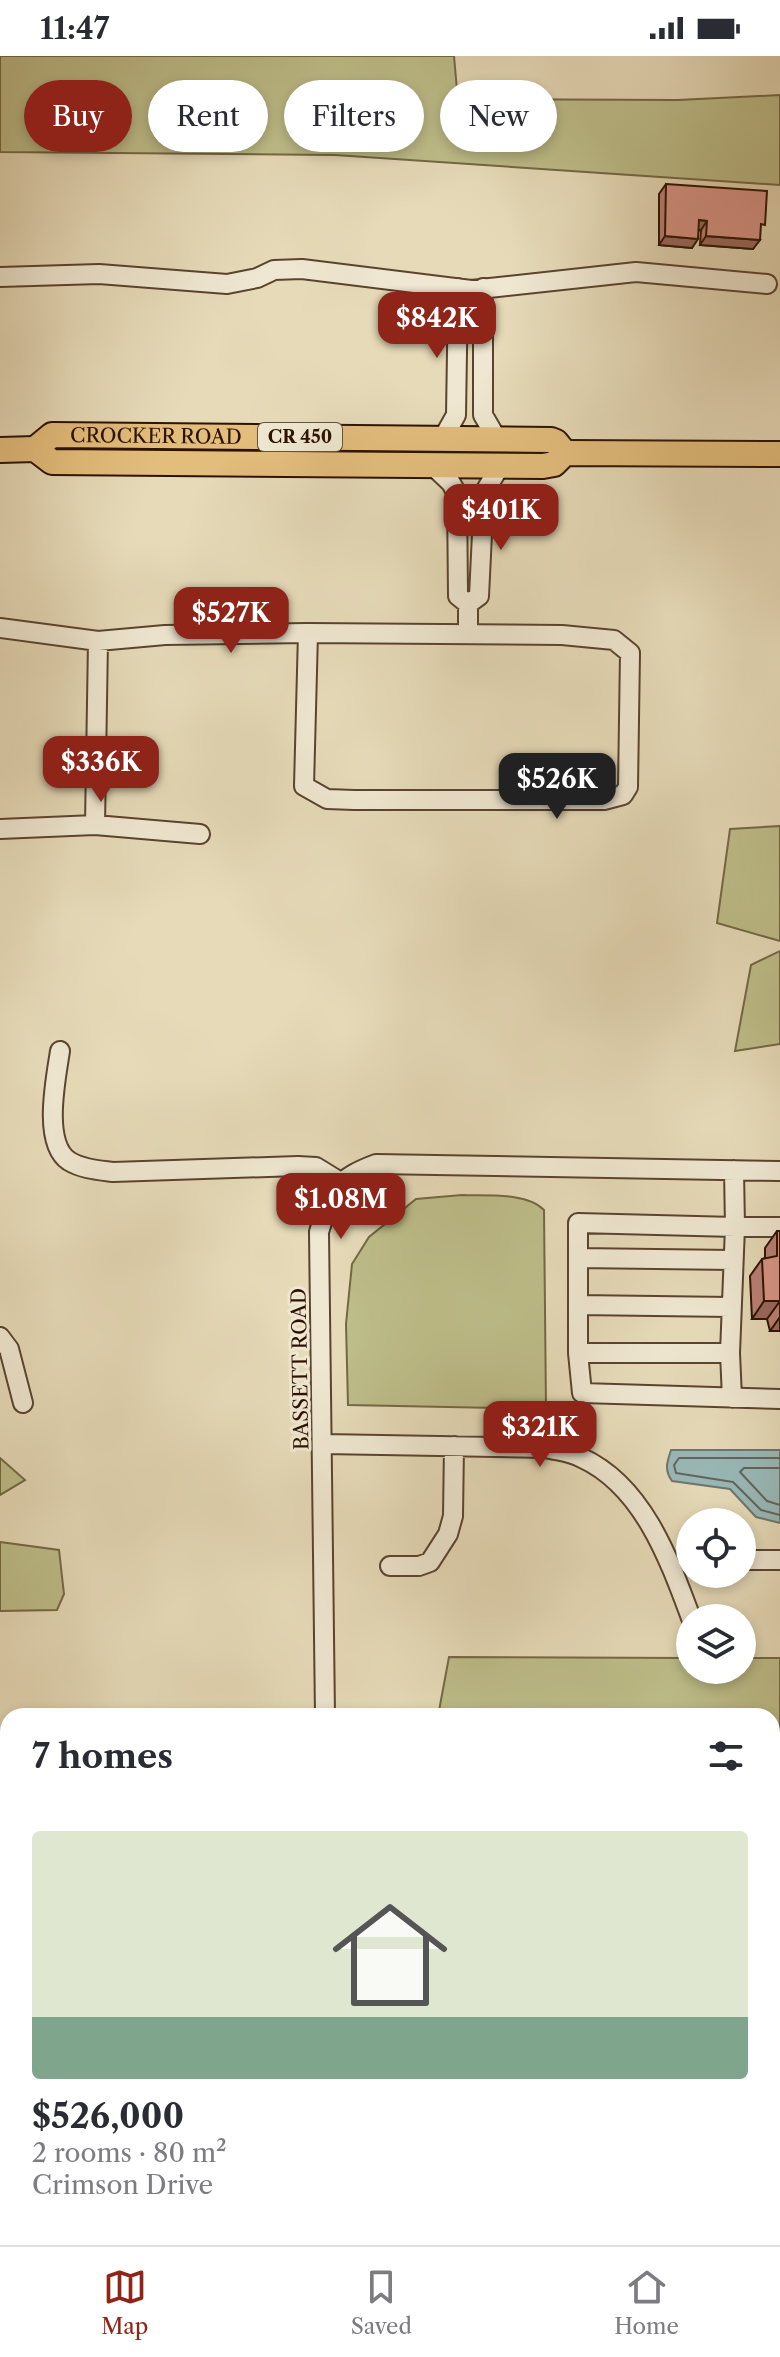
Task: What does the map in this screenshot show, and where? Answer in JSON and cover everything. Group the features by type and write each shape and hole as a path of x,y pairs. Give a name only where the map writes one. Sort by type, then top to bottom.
{"main road":[{"name":"CROCKER ROAD","path":"0,450 35,449 52,435 554,441 565,453"},
{"name":"CROCKER ROAD","path":"35,449 52,462 500,466 554,464 565,453 780,454"}],"street":[{"path":"0,277 99,274 227,284 257,278 274,270 302,269 458,288 483,288 636,272 767,284"},
{"path":"443,438 456,415 458,288"},
{"path":"483,288 482,408 485,421 497,439"},
{"path":"432,465 451,483 457,494 458,596 468,604"},
{"path":"468,604 479,596 484,493 500,466"},
{"path":"468,604 468,633"},
{"path":"0,628 98,641 165,635 308,633 562,635 614,640 630,653 628,787 623,795 604,800 354,800 318,796 304,786 308,633"},
{"path":"95,825 98,641"},
{"path":"0,829 95,825 200,834"},
{"path":"60,1051 54,1139 69,1161 87,1168 113,1172 316,1167 342,1183 348,1175 376,1164 780,1171"},
{"path":"732,1398 734,1170"},
{"name":"BASSETT ROAD","path":"325,1708 319,1232 330,1196 342,1183"},
{"path":"780,1227 578,1223 578,1353 582,1393 780,1399"},
{"path":"578,1258 733,1260"},
{"path":"578,1305 731,1307"},
{"path":"0,1337 9,1349 21,1394 0,1390"},
{"path":"578,1353 730,1353"},
{"path":"324,1444 546,1448 579,1456 596,1465 630,1495 676,1564"},
{"path":"390,1566 419,1566 430,1562 448,1534 453,1516 454,1446"},
{"path":"756,1560 780,1560"}],"green space":[{"path":"0,56 454,56 456,80 440,80 440,152 557,152 557,99 678,100 780,95 780,185 335,155 0,152"},
{"path":"780,826 780,941 717,923 730,829"},
{"path":"780,951 780,1044 735,1051 751,965"},
{"path":"494,1195 528,1200 544,1210 546,1409 348,1405 346,1324 352,1264 369,1237 416,1199"},
{"path":"0,1458 25,1480 0,1495"},
{"path":"0,1542 59,1550 64,1594 57,1610 0,1611"},
{"path":"449,1657 676,1658 676,1684 756,1684 756,1658 780,1658 780,1708 439,1708"}],"water":[{"path":"671,1450 780,1450 780,1523 756,1517 756,1508 748,1508 730,1489 672,1481 667,1462"}],"building":[{"path":"666,184 767,191 765,225 761,224 760,240 706,236 707,221 699,220 698,239 665,236"},
{"path":"777,1231 780,1231 780,1301 764,1301 762,1259 777,1256"}]}
